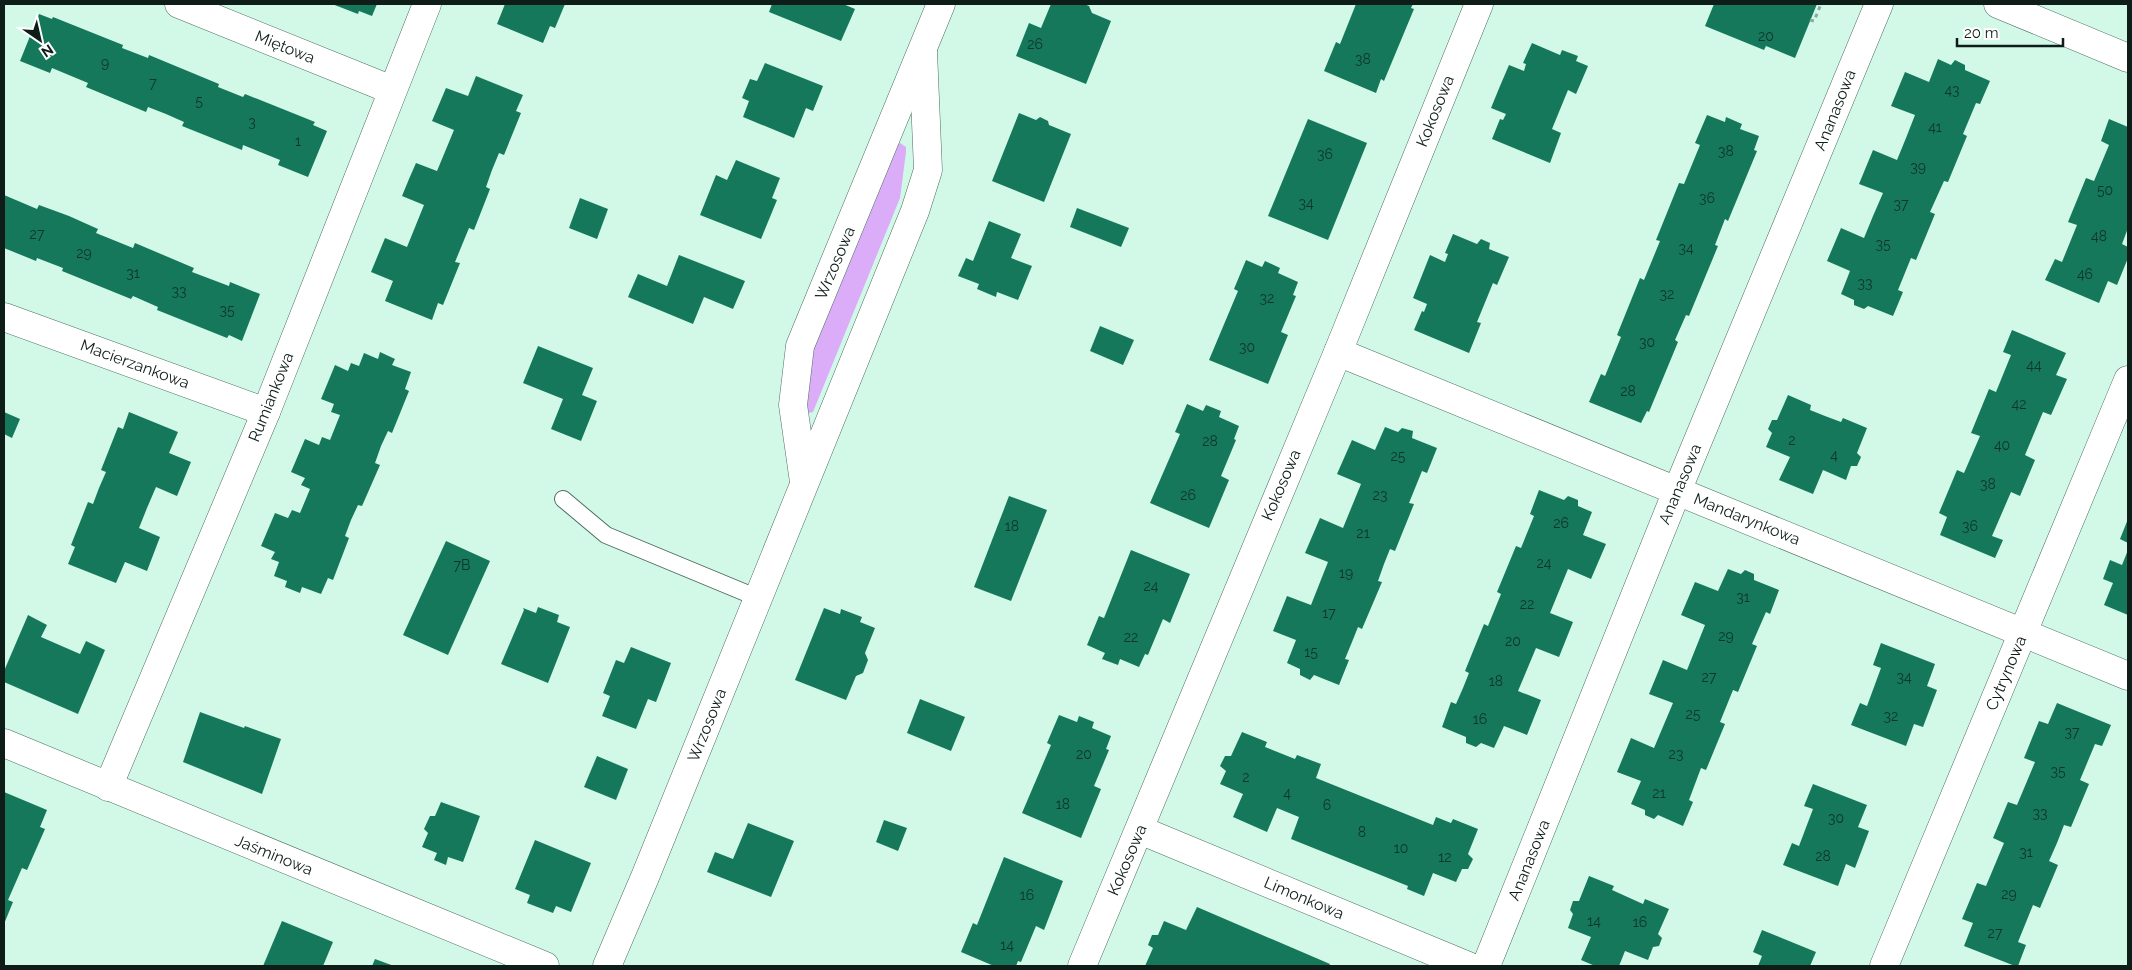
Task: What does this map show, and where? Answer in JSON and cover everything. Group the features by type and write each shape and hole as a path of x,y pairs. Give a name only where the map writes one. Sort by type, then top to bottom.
{"street":[{"name":"Miętowa","path":"179,4 392,90"},
{"name":"Rumiankowa","path":"108,787 266,412 427,4"},
{"name":"Wrzosowa","path":"804,484 793,405 800,346 941,4"},
{"name":"Kokosowa","path":"1082,966 1338,352 1479,4"},
{"name":"Ananasowa","path":"1486,966 1677,491 1879,4"},
{"path":"1998,4 2128,58"},
{"name":"Wrzosowa","path":"607,966 915,211 928,170 923,51"},
{"name":"Macierzankowa","path":"4,317 266,412"},
{"name":"Mandarynkowa","path":"1338,352 2128,676"},
{"name":"Cytrynowa","path":"1884,966 2128,380"},
{"name":"Jaśminowa","path":"4,743 545,966"},
{"name":"Limonkowa","path":"1140,830 1468,966"}],"lane":[{"path":"563,498 606,535 758,598"}],"path":[{"path":"1810,20 1814,21 1821,4"}],"shaded area":[{"path":"900,143 906,147 906,152 900,198 813,412 809,413 807,408 808,371 811,355 896,146"}],"building":[{"path":"332,4 377,4 372,16 359,11 358,14"},
{"path":"505,4 565,4 555,28 550,26 543,43 497,24"},
{"path":"772,4 843,4 855,9 841,41 769,12"},
{"path":"1051,4 1084,4 1089,6 1092,13 1111,21 1086,84 1016,56 1029,23 1041,28"},
{"path":"1356,4 1413,4 1411,8 1414,9 1384,81 1381,79 1376,93 1324,71 1336,42 1340,44"},
{"path":"1714,4 1817,4 1795,58 1766,46 1764,50 1705,26"},
{"path":"39,14 52,19 53,17 123,45 122,48 148,58 149,55 219,84 218,87 243,97 245,94 315,122 313,125 327,131 308,177 278,165 280,160 243,145 242,150 182,126 184,122 148,107 146,112 86,87 88,83 52,68 50,73 20,61"},
{"path":"1532,43 1560,55 1562,50 1578,56 1576,61 1588,66 1576,94 1568,90 1552,129 1561,133 1550,163 1492,139 1500,119 1503,120 1506,114 1491,108 1500,86 1509,65 1524,71 1526,64 1523,63"},
{"path":"1938,59 1951,65 1955,60 1965,65 1965,70 1990,81 1980,104 1976,103 1963,134 1967,136 1948,182 1944,181 1930,212 1935,214 1916,260 1911,258 1898,290 1903,292 1893,316 1868,306 1864,309 1854,305 1854,300 1841,294 1850,271 1827,261 1841,228 1864,238 1883,193 1859,184 1873,150 1897,160 1915,115 1891,106 1905,72 1929,82"},
{"path":"765,63 823,86 813,111 806,108 794,138 743,117 749,101 742,98 750,79 757,81"},
{"path":"476,76 523,95 516,111 521,113 504,155 499,153 486,187 490,189 474,230 469,228 455,262 460,263 443,305 438,303 432,320 385,301 393,281 371,272 385,238 407,247 424,205 402,196 416,163 437,171 454,130 432,121 446,88 468,96"},
{"path":"1019,113 1036,120 1040,117 1048,121 1049,125 1071,134 1044,202 992,181"},
{"path":"1707,115 1725,122 1726,117 1742,124 1740,129 1759,136 1754,150 1757,151 1728,221 1725,219 1715,245 1718,246 1689,316 1686,315 1675,340 1678,342 1649,412 1647,411 1641,423 1589,402 1601,374 1605,376 1621,337 1617,335 1640,278 1644,280 1660,241 1656,240 1679,183 1684,184 1700,145 1695,143"},
{"path":"1308,119 1367,143 1328,240 1268,216"},
{"path":"2109,119 2128,127 2128,228 2122,244 2128,247 2128,258 2117,285 2108,281 2099,303 2045,280 2055,259 2062,262 2077,225 2068,222 2086,178 2094,181 2109,145 2101,141"},
{"path":"736,160 780,178 772,198 777,200 761,239 700,215 716,175 727,180"},
{"path":"4,195 37,209 39,205 69,216 98,229 96,233 133,248 135,243 194,268 192,272 229,286 230,282 260,294 242,341 229,335 227,338 157,310 158,307 133,296 131,299 62,271 63,268 37,258 36,261 4,248"},
{"path":"580,198 608,209 597,239 569,228"},
{"path":"1077,208 1129,228 1121,247 1070,227"},
{"path":"989,221 1021,234 1011,258 1032,266 1018,300 997,292 996,297 977,289 979,284 958,276 966,258 973,261"},
{"path":"1453,234 1477,244 1481,239 1490,243 1489,249 1509,257 1497,285 1493,283 1477,322 1481,323 1469,353 1414,330 1427,304 1413,298 1430,255 1445,262 1448,254 1445,253"},
{"path":"679,255 745,281 733,309 704,297 693,324 628,297 638,274 667,286"},
{"path":"1246,260 1262,267 1265,261 1280,268 1278,273 1298,282 1293,295 1296,296 1281,332 1288,335 1268,384 1209,360 1238,291 1234,289"},
{"path":"1100,326 1134,340 1123,365 1090,351"},
{"path":"2012,330 2066,353 2056,375 2067,379 2051,415 2043,412 2025,455 2035,460 2020,496 2011,492 1992,536 2003,540 1995,558 1940,535 1947,517 1939,513 1957,470 1964,473 1980,436 1971,433 1989,389 1996,392 2011,355 2003,352"},
{"path":"538,346 593,368 582,395 597,401 581,441 551,429 563,399 523,383"},
{"path":"380,352 395,359 392,365 411,372 405,389 409,391 392,433 388,431 381,446 375,463 380,465 362,506 358,505 351,520 345,536 349,538 333,580 328,578 321,594 302,587 300,593 285,587 287,581 274,576 279,562 271,559 275,552 261,546 275,513 288,518 292,510 300,513 310,489 301,485 305,478 291,472 305,439 319,445 322,437 330,440 340,415 331,412 334,404 321,399 335,365 348,371 351,363 359,366 364,353 378,359"},
{"path":"1788,395 1811,405 1810,410 1841,422 1843,418 1867,428 1857,453 1861,457 1857,466 1851,466 1846,480 1823,470 1813,494 1779,480 1790,457 1766,447 1772,433 1768,429 1772,420 1777,420"},
{"path":"1187,404 1203,411 1206,405 1221,411 1219,417 1239,426 1234,439 1236,440 1221,476 1229,480 1209,528 1150,503 1180,434 1175,432"},
{"path":"4,412 20,419 12,438 4,434"},
{"path":"129,412 178,432 169,453 191,462 177,496 156,487 147,508 139,528 160,537 147,571 125,562 116,583 68,564 75,547 71,545 88,502 93,504 106,472 101,470 118,427 123,429"},
{"path":"1385,427 1398,432 1402,428 1413,431 1412,438 1437,448 1427,473 1422,471 1409,503 1414,504 1395,551 1390,549 1378,581 1382,582 1362,629 1358,627 1345,659 1349,660 1339,685 1314,675 1310,680 1300,675 1300,669 1287,663 1296,640 1273,631 1287,596 1311,605 1328,562 1305,553 1320,518 1343,528 1361,484 1337,474 1352,440 1375,450"},
{"path":"1539,490 1564,500 1568,496 1578,500 1578,506 1592,512 1583,535 1606,544 1591,579 1568,569 1550,613 1573,622 1559,657 1536,648 1518,691 1541,700 1527,735 1504,726 1494,748 1481,743 1476,747 1466,743 1466,737 1442,727 1451,702 1456,704 1463,688 1469,673 1465,671 1484,624 1488,626 1501,594 1497,592 1516,546 1521,548 1534,516 1530,514"},
{"path":"1009,496 1047,510 1011,601 974,587"},
{"path":"2128,519 2128,543 2120,539"},
{"path":"446,541 490,561 448,655 403,635"},
{"path":"1131,550 1190,574 1170,623 1163,619 1148,655 1145,654 1139,667 1120,659 1118,665 1102,659 1105,653 1087,645 1099,616 1104,618"},
{"path":"2128,550 2128,615 2104,605 2113,583 2103,579 2110,560 2122,565"},
{"path":"1728,569 1741,574 1745,570 1754,574 1754,580 1779,590 1770,614 1766,612 1752,644 1757,646 1738,692 1733,690 1720,722 1725,724 1706,770 1701,768 1689,800 1693,802 1683,826 1658,815 1654,819 1645,815 1645,810 1631,804 1641,781 1617,772 1631,738 1654,748 1673,703 1649,694 1663,660 1687,670 1705,625 1681,615 1695,582 1718,591"},
{"path":"538,607 559,615 557,622 570,627 548,683 501,664 524,610 523,608 536,613"},
{"path":"824,608 840,614 841,609 862,617 860,622 875,628 865,653 868,660 863,673 856,676 846,700 795,680"},
{"path":"28,615 47,625 41,637 80,654 86,641 105,650 78,714 4,682 4,671"},
{"path":"1881,643 1935,664 1927,686 1937,690 1923,727 1914,724 1906,746 1851,725 1860,703 1867,706 1881,668 1873,665"},
{"path":"631,647 671,663 656,702 648,699 636,729 602,716 610,696 603,693 616,660 624,663"},
{"path":"920,699 965,717 951,751 907,733"},
{"path":"2057,703 2111,725 2102,746 2095,744 2080,780 2089,784 2071,827 2064,825 2049,861 2058,865 2040,908 2033,905 2018,942 2026,945 2018,966 2015,966 1964,946 1973,923 1962,919 1977,883 1986,886 2004,843 1993,838 2008,802 2017,805 2035,762 2024,758 2039,721 2048,724"},
{"path":"200,712 281,739 262,794 183,762"},
{"path":"1059,715 1077,722 1079,716 1094,722 1092,728 1111,736 1106,749 1109,750 1094,786 1101,789 1081,838 1022,813 1051,745 1047,743"},
{"path":"1242,732 1267,742 1265,747 1295,759 1297,755 1321,764 1316,778 1433,825 1436,817 1451,823 1453,819 1478,829 1468,854 1473,859 1468,869 1462,869 1456,882 1433,873 1424,896 1407,889 1408,886 1291,839 1299,817 1277,808 1267,832 1233,817 1243,794 1220,784 1226,771 1220,766 1225,756 1231,756"},
{"path":"597,756 628,769 616,800 584,787"},
{"path":"1813,784 1867,805 1858,827 1869,831 1855,868 1846,864 1838,886 1783,865 1792,843 1799,846 1813,809 1804,806"},
{"path":"4,792 47,810 40,827 45,829 27,870 22,868 8,900 13,902 4,924"},
{"path":"441,802 480,816 463,862 448,857 446,865 434,860 437,853 422,847 428,833 424,829 430,816 435,816"},
{"path":"884,820 907,828 898,851 876,842"},
{"path":"748,823 794,841 771,897 707,872 715,852 733,859"},
{"path":"535,840 591,863 571,912 556,906 553,913 527,903 530,895 515,889"},
{"path":"1004,857 1063,881 1044,930 1036,926 1021,962 1018,961 1016,966 994,966 961,952 973,923 977,925"},
{"path":"1589,876 1614,886 1612,890 1643,904 1645,899 1669,909 1658,934 1662,938 1659,946 1653,947 1648,960 1625,951 1619,966 1595,966 1581,960 1591,937 1568,928 1573,914 1570,910 1573,901 1579,901"},
{"path":"1197,907 1330,964 1329,966 1145,966 1153,948 1148,945 1152,935 1158,935 1164,921 1186,930"},
{"path":"282,921 333,942 323,966 263,966"},
{"path":"1762,930 1816,952 1810,966 1758,966 1762,956 1753,952"},
{"path":"375,959 394,966 372,966"}]}
